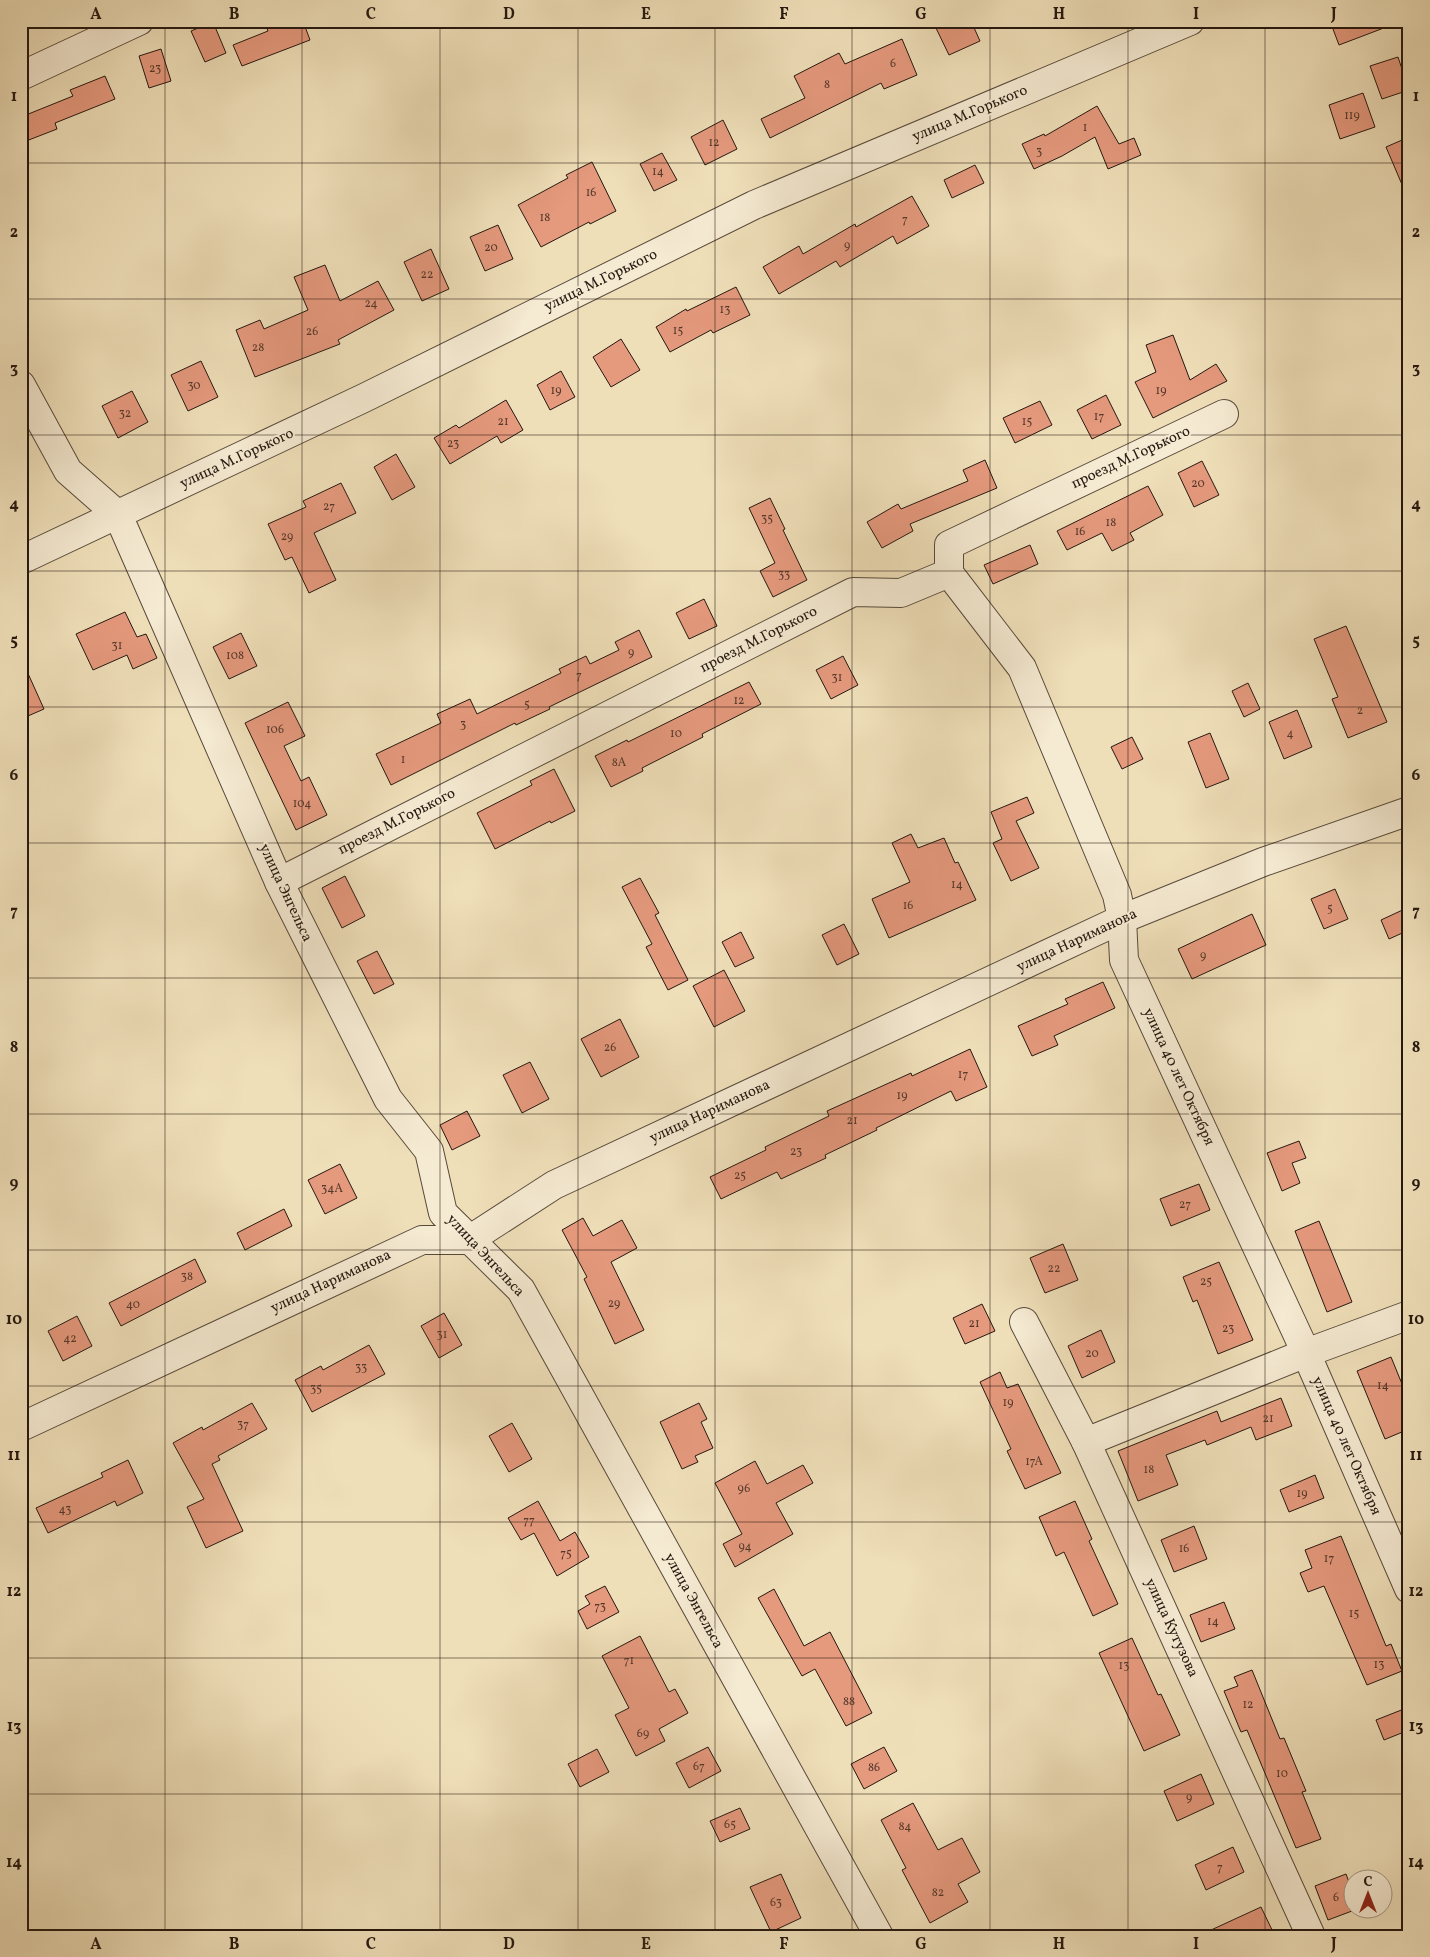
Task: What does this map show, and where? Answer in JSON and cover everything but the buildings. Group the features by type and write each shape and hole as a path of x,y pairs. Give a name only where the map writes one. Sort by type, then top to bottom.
{"street":[{"path":"21,76 139,21"},
{"name":"улица М.Горького","path":"21,560 364,398 754,205 1190,21"},
{"name":"улица Энгельса","path":"21,385 68,471 118,515 279,882 388,1099 429,1151 443,1213 521,1290 879,1936"},
{"name":"проезд М.Горького","path":"279,882 853,592 901,593 949,573 949,544 1224,414"},
{"name":"улица 40 лет Октября","path":"949,573 1022,668 1117,895 1122,919 1124,960 1306,1353 1409,1589"},
{"name":"улица Нариманова","path":"21,1427 422,1240 469,1240 554,1185 1122,919 1263,862 1409,811"},
{"path":"1086,1442 1306,1353 1409,1315"},
{"name":"улица Кутузова","path":"1024,1322 1086,1442 1312,1936"}]}
